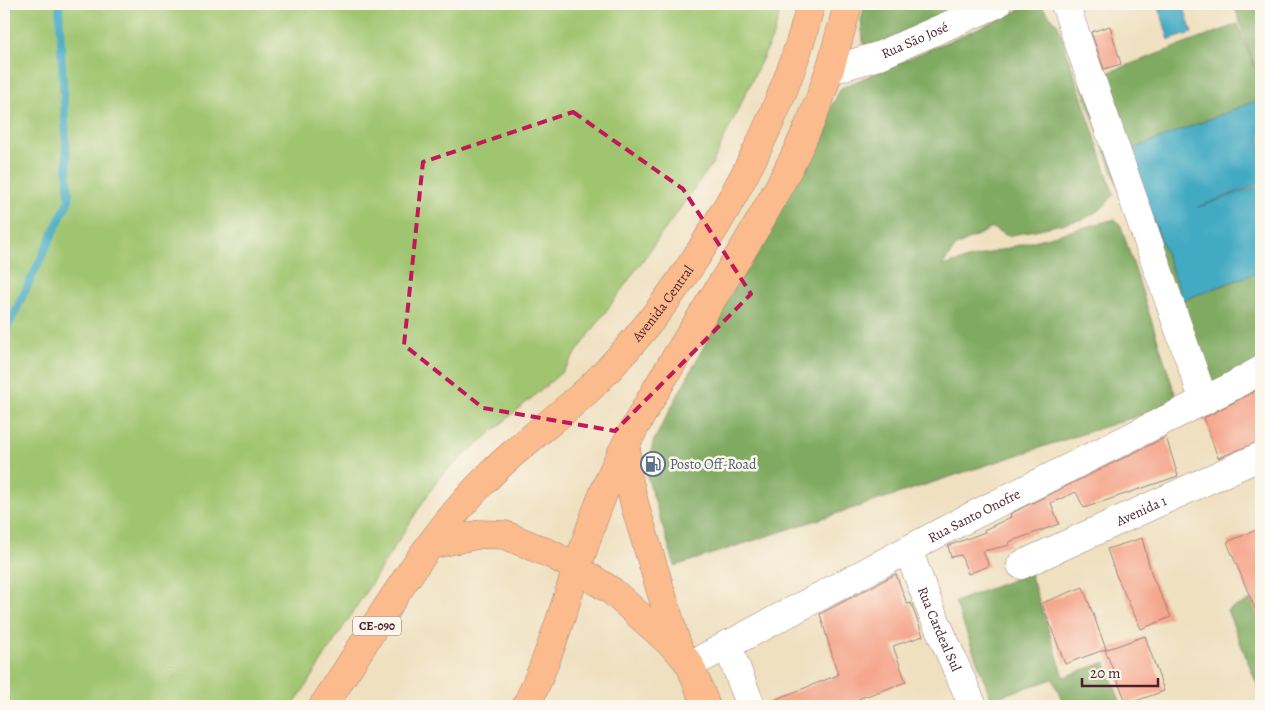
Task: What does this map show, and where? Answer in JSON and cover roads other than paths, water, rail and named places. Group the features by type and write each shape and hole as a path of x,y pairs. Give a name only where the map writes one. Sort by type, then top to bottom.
{"main road":[{"name":"Avenida Central","path":"430,545 485,480 596,382 624,351 674,288 698,253 756,151 786,81 812,4"},
{"path":"526,706 543,672 609,479 626,443 766,210 810,124 831,70 848,4"},
{"path":"626,443 628,477 635,506 684,658 706,706"},
{"path":"430,545 481,534 505,536 546,552 612,591 684,658"},
{"name":"CE-090","path":"323,706 430,545"}],"street":[{"name":"Rua São José","path":"831,70 878,56 996,4"},
{"path":"1065,4 1204,400"},
{"name":"Rua Santo Onofre","path":"684,658 727,644 1261,370"},
{"name":"Avenida 1","path":"1021,565 1261,456"},
{"name":"Rua Cardeal Sul","path":"908,550 930,610 973,706"},
{"path":"727,644 752,706"}],"water":[{"path":"1158,4 1183,4 1192,33 1169,40"},
{"path":"1261,99 1261,183 1198,207 1261,185 1261,271 1183,300 1128,151"}],"waterway":[{"path":"4,335 69,200 59,4"}],"place":[{"name":"Posto Off-Road","path":"653,464"}]}
